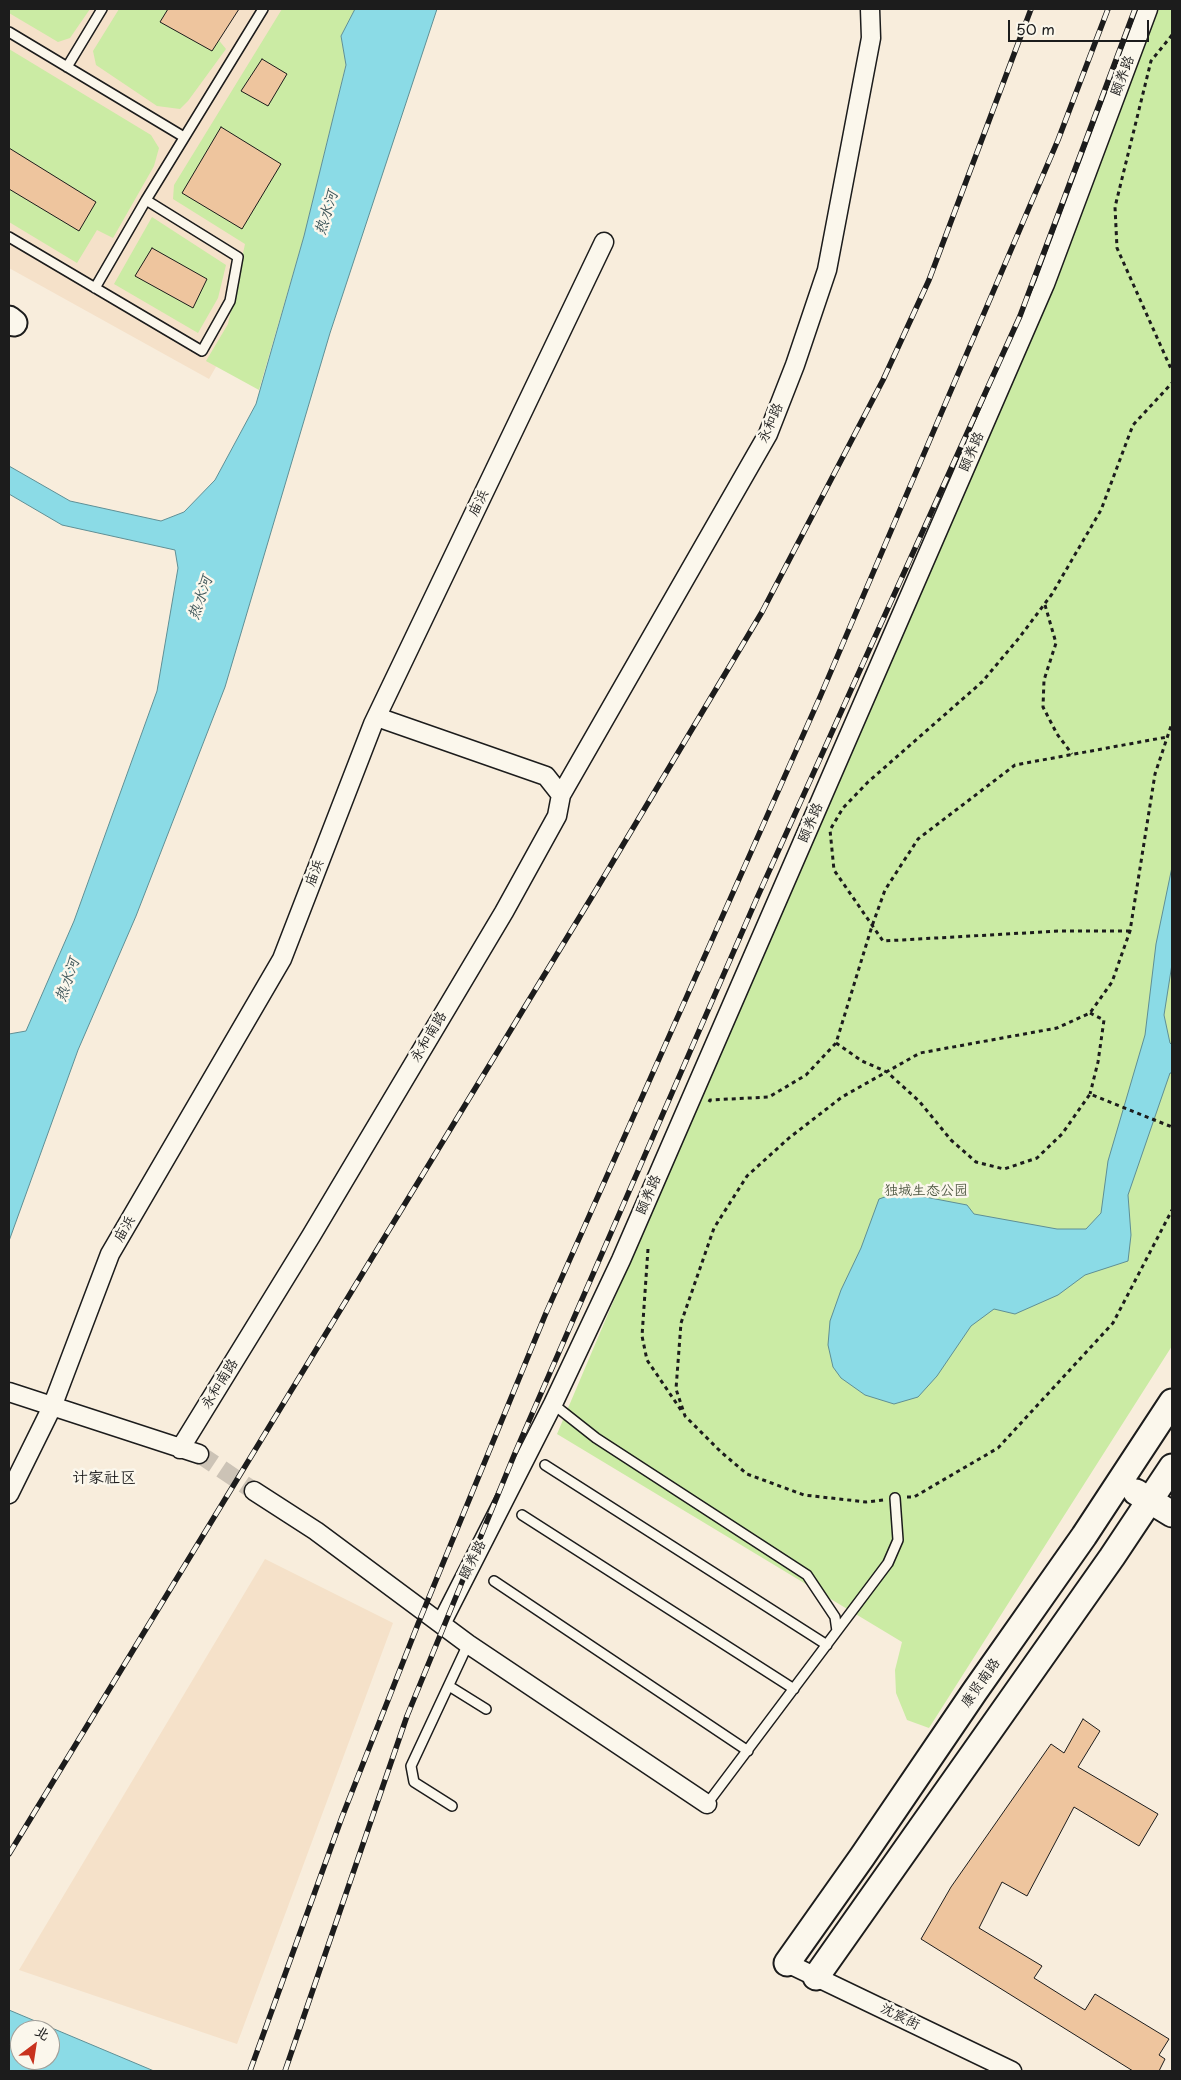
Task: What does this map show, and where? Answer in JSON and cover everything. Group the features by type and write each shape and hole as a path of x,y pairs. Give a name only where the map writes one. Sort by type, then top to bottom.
{"street":[{"name":"永和路","path":"561,796 768,434 795,365 827,270 871,38 870,9"},
{"name":"颐养路","path":"441,1624 553,1404 621,1260 1045,284 1148,9"},
{"name":"庙浜","path":"9,1494 52,1407 110,1254 282,959 377,717 604,242"},
{"path":"9,318 14,323 9,324"},
{"path":"377,717 546,776 561,796"},
{"name":"永和南路","path":"180,1449 311,1236 504,912 557,816 561,796"},
{"path":"9,1392 199,1454"},
{"name":"康贤南路","path":"787,1963 862,1857 1172,1402"},
{"path":"816,1977 1172,1468"},
{"path":"1119,1482 1172,1514"},
{"path":"254,1491 316,1531 468,1644 707,1804"},
{"name":"沈宸街","path":"787,1963 1012,2071"}],"lane":[{"path":"67,67 102,9"},
{"path":"96,288 184,136 263,9"},
{"path":"9,32 184,136"},
{"path":"9,237 202,351 230,302 238,257 146,200"},
{"path":"553,1404 596,1438 807,1575 835,1617 837,1631"},
{"path":"545,1466 827,1644"},
{"path":"707,1804 888,1563 898,1540 895,1498"},
{"path":"522,1515 794,1689"},
{"path":"494,1581 748,1750"},
{"path":"452,1806 414,1782 411,1766 468,1644"},
{"path":"449,1686 486,1709"}],"path":[{"path":"1172,34 1151,62 1115,207 1117,248 1172,371"},
{"path":"1130,930 1060,931 883,941 834,870 830,830 843,808 868,782 982,682 1019,638 1045,604 1101,510 1133,425 1172,383"},
{"path":"1045,604 1056,643 1044,680 1043,707 1057,734 1072,754"},
{"path":"685,1416 676,1389 681,1322 714,1228 747,1176 842,1097 920,1053 1057,1028 1090,1013 1112,982 1130,930 1155,774 1172,723"},
{"path":"706,1109 710,1100 769,1098 806,1075 836,1043 885,890 918,839 1015,765 1168,737"},
{"path":"836,1043 862,1061 887,1072 918,1101 951,1140 976,1162 1004,1169 1037,1158 1062,1134 1090,1094 1098,1062 1104,1020 1090,1013"},
{"path":"1090,1094 1172,1127"},
{"path":"650,1242 647,1251 642,1336 647,1360 685,1416 720,1452 747,1474 804,1495 866,1502 914,1496 998,1448 1113,1323 1172,1210"}],"shaded area":[{"path":"9,9 342,9 237,330 209,379 9,268"},
{"path":"265,1559 393,1623 237,2044 19,1970"}],"green space":[{"path":"9,9 90,9 70,38 58,42 9,13"},
{"path":"119,9 212,9 221,14 212,32 226,49 180,109 157,106 96,65 93,51"},
{"path":"282,9 355,9 341,36 346,64 304,236 259,390 206,361 228,324 245,244 173,199 174,185"},
{"name":"独城生态公园","path":"1149,9 1172,9 1172,1346 929,1728 907,1720 896,1693 895,1670 902,1642 557,1434 904,617"},
{"path":"9,49 151,135 159,148 154,166 113,238 97,230 77,263 9,222"},
{"path":"152,217 226,265 218,298 198,333 114,284"}],"water":[{"name":"热水河","path":"355,9 437,9 330,333 225,687 136,916 78,1050 9,1241 9,1034 26,1031 74,921 157,691 178,568 175,550 62,525 9,494 9,466 70,501 161,521 184,512 215,480 256,404 304,236 346,65 341,36"},
{"path":"1172,867 1172,964 1164,1015 1172,1045 1172,1073 1170,1073 1128,1195 1131,1235 1128,1261 1085,1275 1058,1295 1015,1314 994,1309 971,1326 937,1376 918,1397 894,1404 865,1395 841,1378 833,1367 828,1345 830,1321 841,1290 861,1248 879,1199 899,1192 967,1205 974,1214 1057,1229 1086,1229 1101,1213 1108,1161 1145,1035 1156,944"},
{"path":"9,2010 33,2020 10,2020 10,2070 60,2070 60,2031 154,2071 9,2071"}],"building":[{"path":"168,9 239,9 212,51 160,22"},
{"path":"262,59 287,74 268,106 241,91"},
{"path":"221,127 281,164 242,229 182,193"},
{"path":"9,148 96,202 79,231 9,189"},
{"path":"152,248 207,279 193,308 135,276"},
{"path":"1083,1719 1100,1731 1078,1767 1158,1814 1139,1846 1074,1807 1027,1896 1002,1882 979,1928 1042,1966 1034,1978 1085,2010 1095,1994 1169,2039 1159,2055 1165,2059 1159,2071 1133,2071 921,1939 951,1887 1051,1744 1064,1753"}],"tunnel":[{"path":"199,1454 254,1491"}],"railway":[{"path":"9,1854 596,890 762,612 883,380 929,280 1031,9"},
{"path":"250,2071 342,1817 418,1624 546,1313 820,697 1058,140 1108,9"},
{"path":"285,2071 407,1716 515,1453 757,898 1020,316 1135,9"}],"district":[{"name":"计家社区","path":"104,1479"}]}
